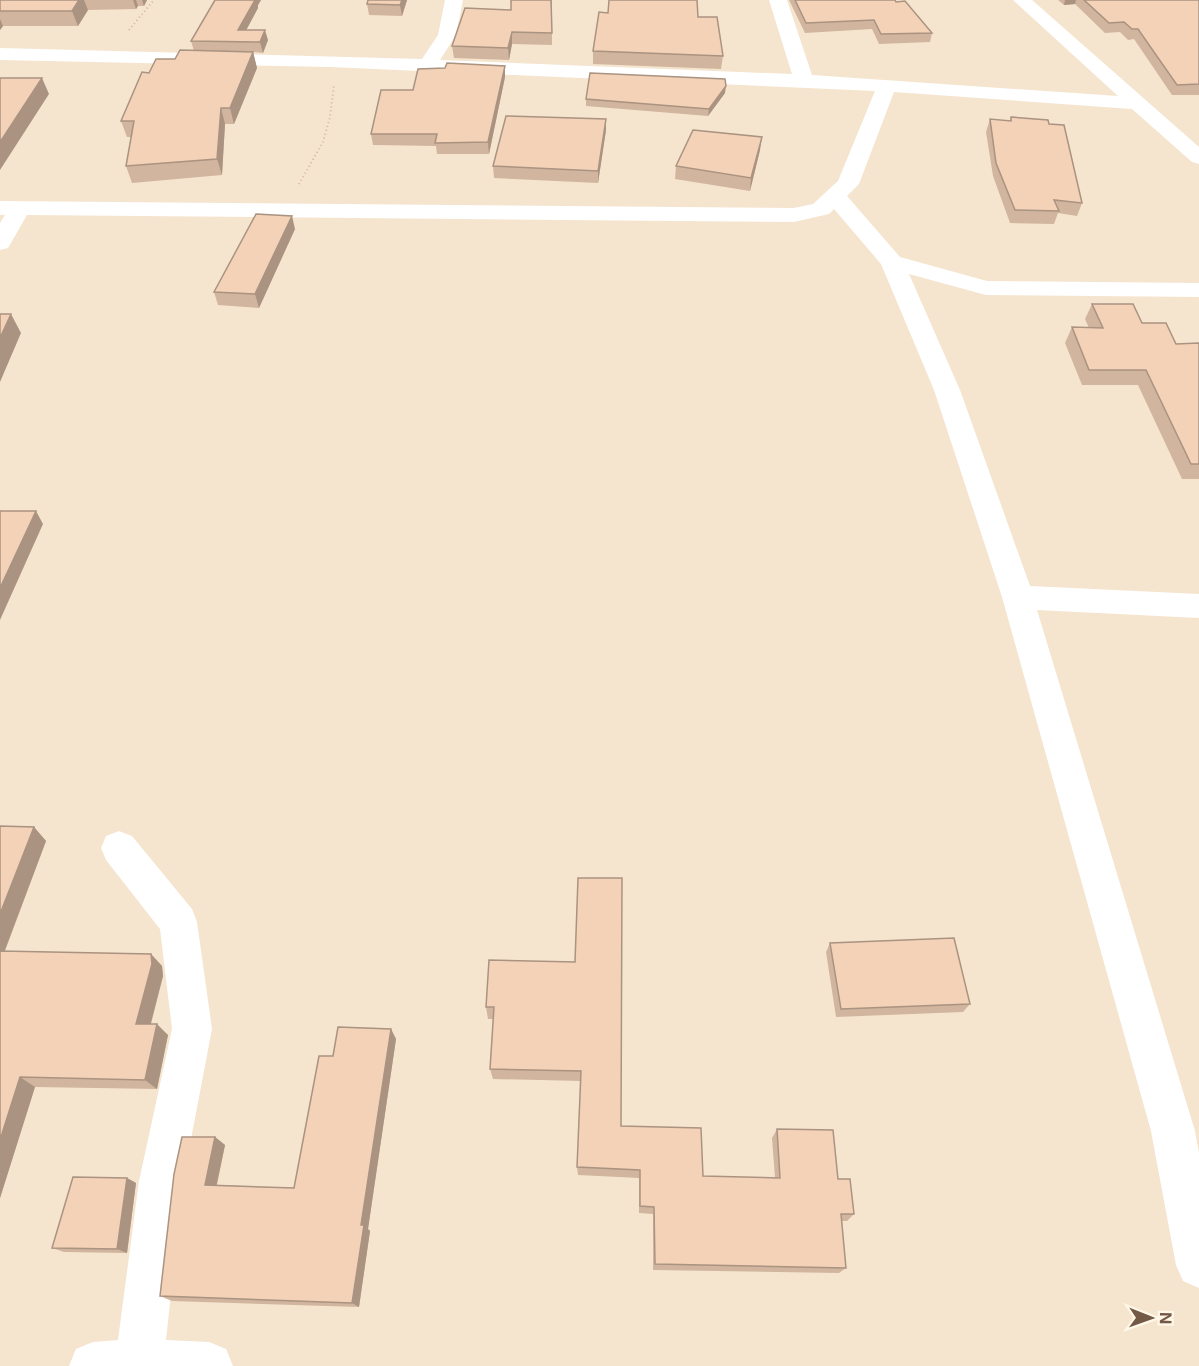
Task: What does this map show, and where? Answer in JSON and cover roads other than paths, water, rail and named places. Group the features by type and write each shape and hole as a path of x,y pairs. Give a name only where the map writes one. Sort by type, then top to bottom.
{"street":[{"path":"428,64 447,35 454,0"},
{"path":"778,0 804,80"},
{"path":"1022,0 1199,158"},
{"path":"0,54 428,64 804,80 1137,103"},
{"path":"0,243 10,209 794,215 820,209 848,184 887,84"},
{"path":"836,197 892,262 947,390 1018,597 1173,1131 1199,1265"},
{"path":"892,262 986,288 1199,290"},
{"path":"1018,597 1199,606"},
{"path":"119,848 178,922 192,1029 161,1181 139,1362"},
{"path":"93,1366 139,1362 209,1366"}]}
